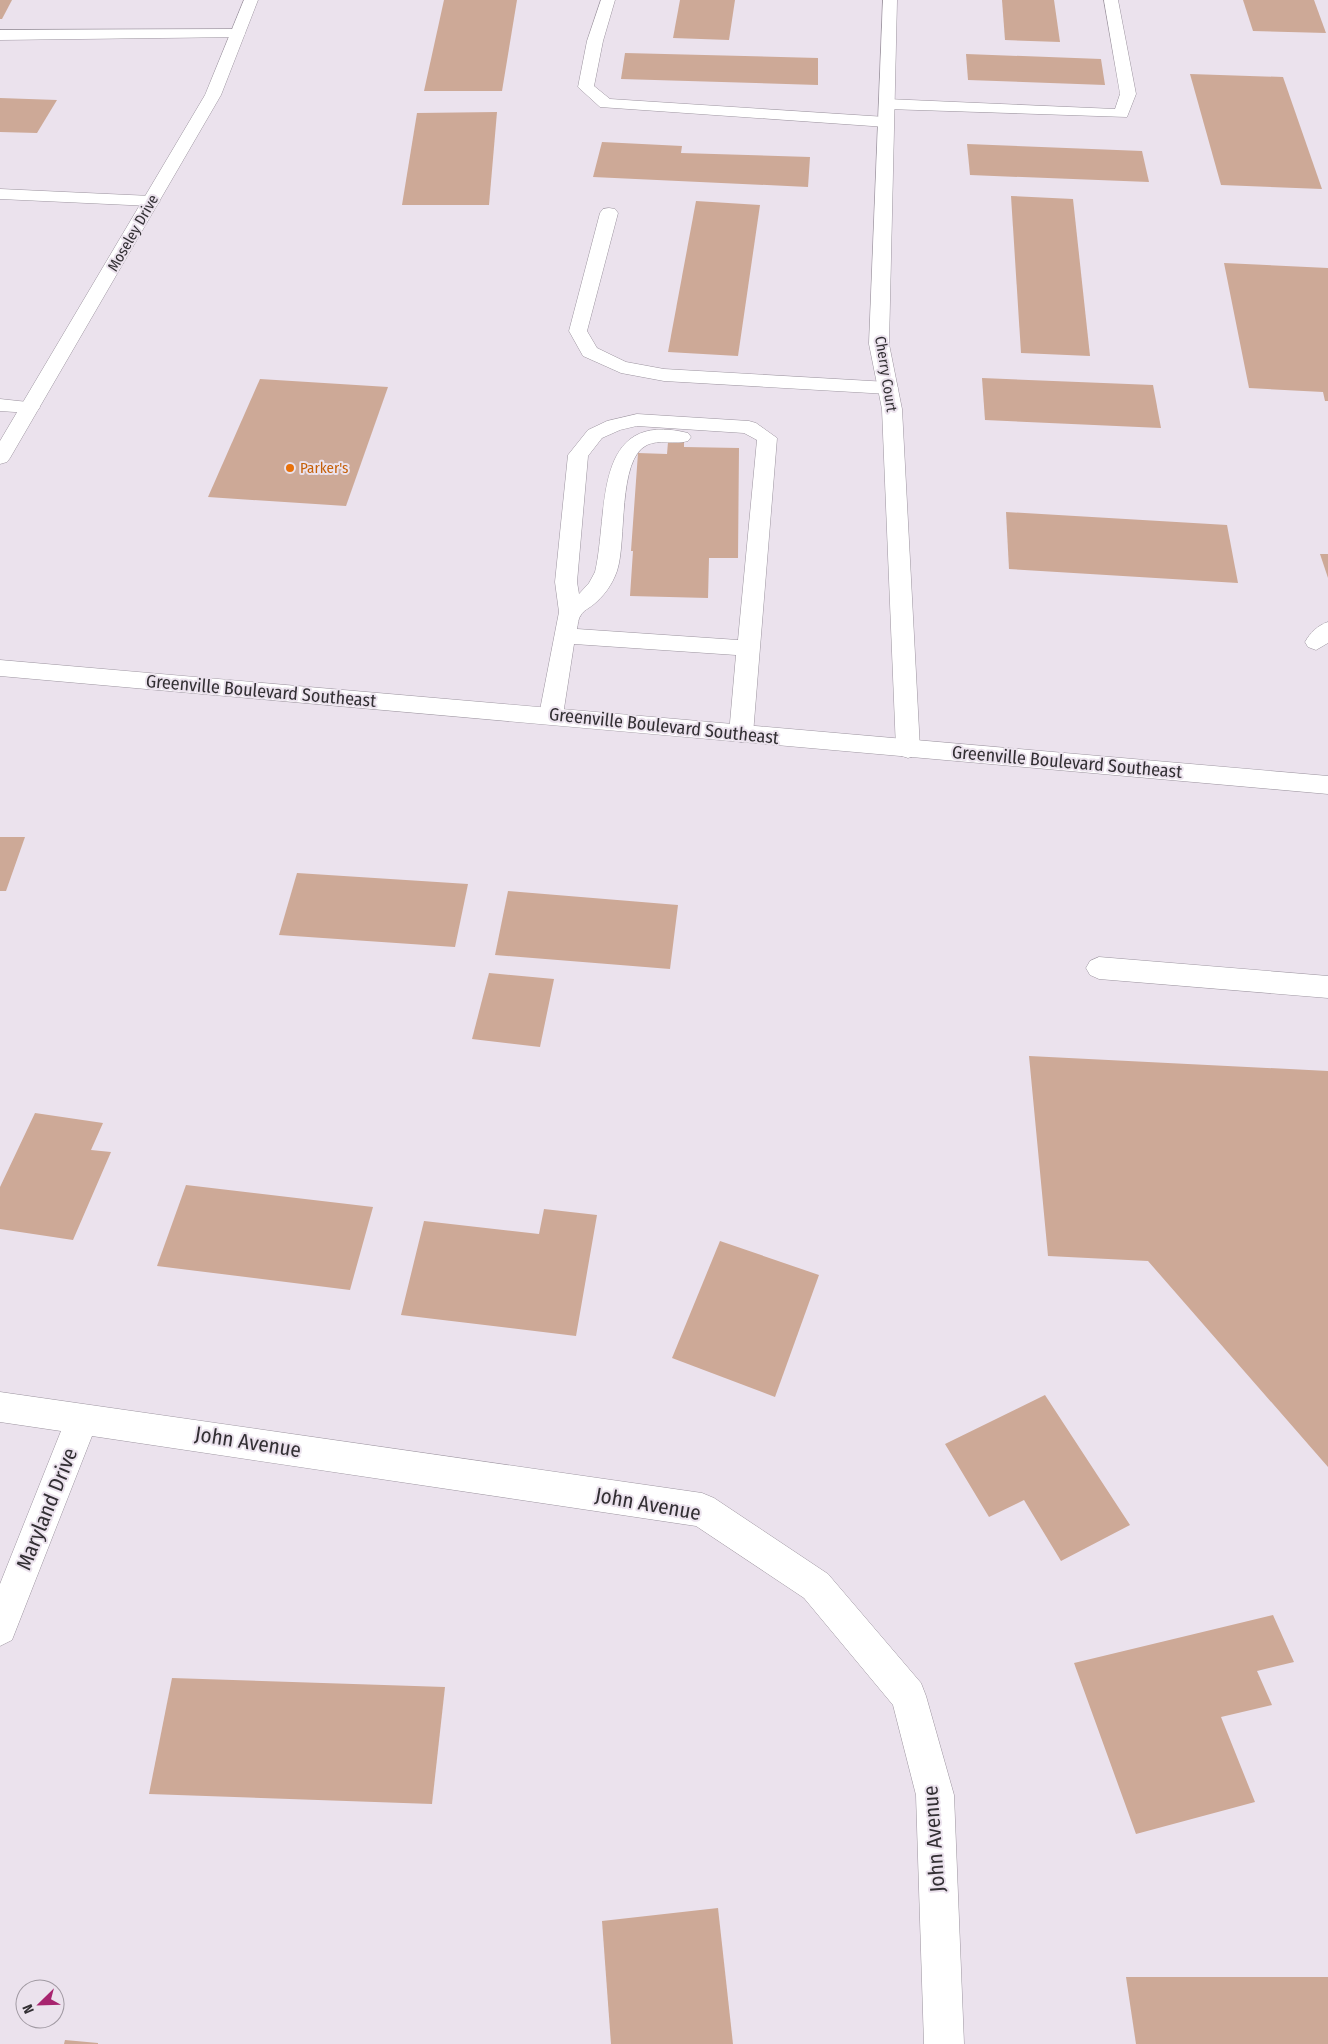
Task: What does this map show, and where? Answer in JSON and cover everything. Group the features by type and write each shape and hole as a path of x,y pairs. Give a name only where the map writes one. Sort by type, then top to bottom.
{"main road":[{"name":"Moseley Drive","path":"0,458 213,95 251,0"},
{"path":"608,0 595,41 586,87 606,104 886,113 1120,114 1128,94 1111,0"},
{"name":"Cherry Court","path":"890,0 879,344 892,409 908,749"},
{"path":"0,35 237,34"},
{"path":"0,194 151,201"},
{"path":"609,213 578,331 590,352 621,367 664,376 888,388"},
{"path":"0,405 30,407"},
{"path":"550,715 570,612 566,582 578,454 595,434 614,425 637,420 749,426 767,438 741,734"},
{"path":"570,612 599,586 607,562 619,470 634,444 647,438 696,437 720,424"},
{"path":"564,636 748,648"},
{"name":"Greenville Boulevard Southeast","path":"0,668 1328,785"},
{"path":"1099,968 1328,987"},
{"name":"John Avenue","path":"0,1407 702,1510 816,1586 908,1696 936,1795 944,2044"},
{"name":"Maryland Drive","path":"0,1628 83,1418"}],"building":[{"path":"0,0 12,0 2,19 0,19"},
{"path":"444,0 517,0 502,91 424,91"},
{"path":"680,0 735,0 729,40 673,38"},
{"path":"1002,0 1054,0 1060,42 1005,40"},
{"path":"1243,0 1314,0 1326,33 1253,31"},
{"path":"625,53 818,58 818,85 621,79"},
{"path":"966,54 1101,59 1105,85 968,80"},
{"path":"1190,74 1283,77 1322,189 1221,185"},
{"path":"0,98 57,100 37,133 0,132"},
{"path":"497,112 489,205 402,205 417,113"},
{"path":"602,142 682,146 681,153 810,157 808,187 593,177"},
{"path":"967,144 1142,151 1149,182 970,175"},
{"path":"1011,196 1073,199 1090,356 1021,353"},
{"path":"696,201 760,205 738,356 668,352"},
{"path":"1224,263 1328,268 1328,401 1325,401 1323,392 1249,388"},
{"path":"982,378 1153,385 1161,428 985,420"},
{"name":"Parker's","path":"260,379 388,387 346,506 208,497"},
{"path":"668,442 684,442 684,447 739,448 738,558 709,558 708,598 630,596 633,551 631,551 638,453 667,454"},
{"path":"1006,512 1227,525 1238,583 1009,569"},
{"path":"1320,554 1328,554 1328,578"},
{"path":"0,837 25,837 6,891 0,891"},
{"path":"297,873 468,884 455,947 279,935"},
{"path":"508,891 678,905 670,969 495,955"},
{"path":"489,973 554,979 540,1047 472,1039"},
{"path":"1029,1056 1328,1071 1328,1467 1148,1261 1048,1256"},
{"path":"35,1113 103,1123 91,1150 111,1152 73,1240 0,1229 0,1187"},
{"path":"186,1185 373,1207 350,1290 157,1266"},
{"path":"544,1209 597,1215 576,1336 401,1315 424,1221 539,1234"},
{"path":"720,1241 819,1275 775,1397 672,1358"},
{"path":"1045,1395 1130,1525 1061,1561 1024,1500 989,1517 945,1444"},
{"path":"1273,1615 1294,1662 1257,1671 1272,1705 1221,1717 1255,1802 1136,1834 1074,1663"},
{"path":"172,1678 445,1687 432,1804 149,1794"},
{"path":"718,1908 733,2044 611,2044 602,1921"},
{"path":"1126,1977 1328,1977 1328,2044 1136,2044"},
{"path":"65,2040 98,2043 98,2044 64,2044"}],"place":[{"name":"Parker's","path":"290,468"}]}
